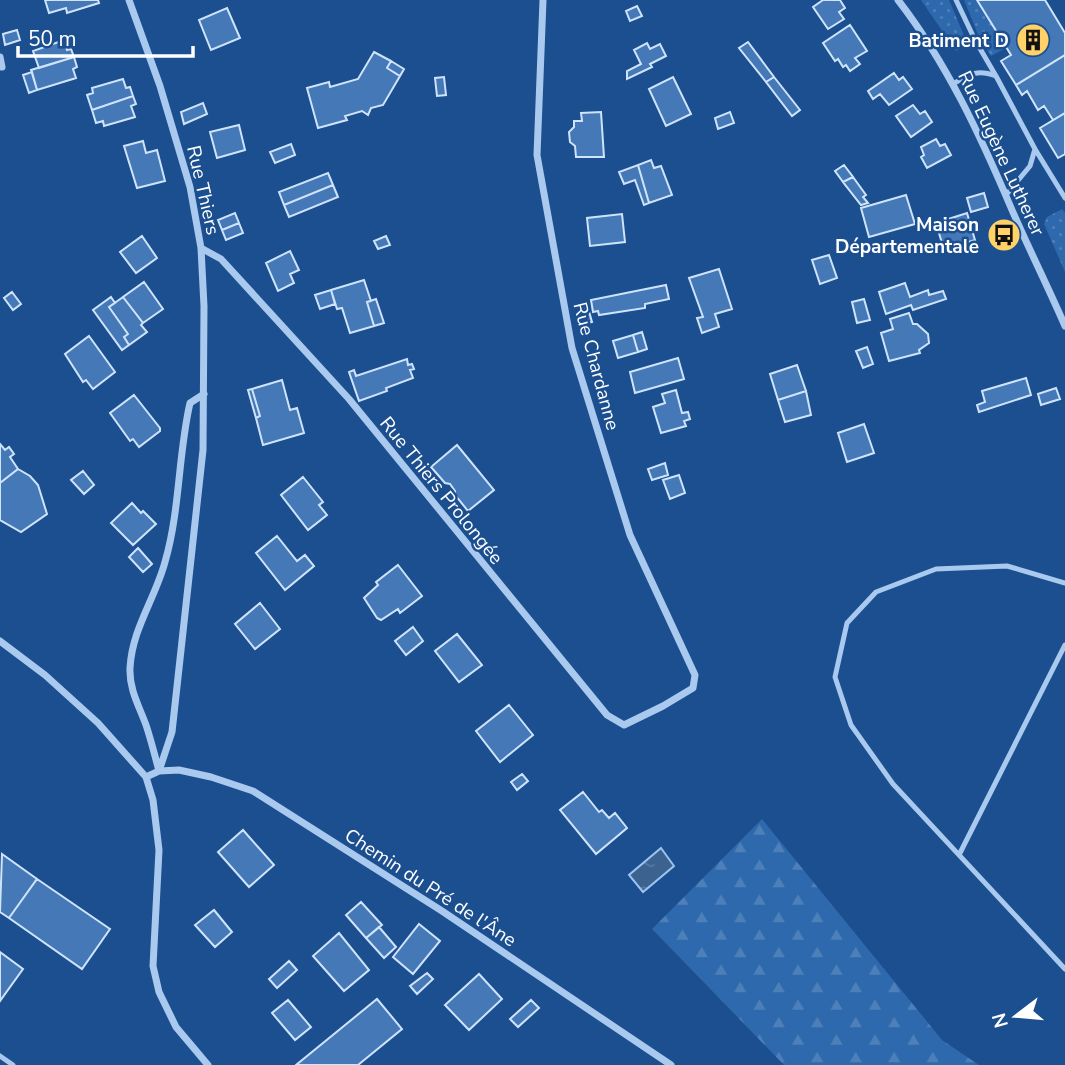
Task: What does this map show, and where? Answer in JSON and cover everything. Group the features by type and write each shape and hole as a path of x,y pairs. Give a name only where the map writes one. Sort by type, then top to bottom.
{"street":[{"name":"Rue Thiers","path":"129,0 160,86 190,187 201,248 204,394 202,464 172,732 159,771"},
{"name":"Rue Chardanne","path":"543,0 537,155 572,348 630,535 695,675 693,688 663,706"},
{"name":"Rue Eugène Lutherer","path":"898,0 916,23 953,84 1065,326"},
{"path":"0,57 2,67"},
{"name":"Rue Thiers Prolongée","path":"201,248 221,259 349,399 607,715 624,725 663,706"},
{"path":"146,777 159,771 131,686 130,667 139,623 157,588 166,560 183,432 190,403 204,394"},
{"path":"0,641 45,675 98,723 146,777 153,800 159,850 153,966 159,992 176,1027 208,1065"},
{"name":"Chemin du Pré de l'Âne","path":"159,771 179,770 253,791 442,911 671,1065"}],"lane":[{"path":"956,0 1035,149 1065,198"},
{"path":"953,84 983,71 996,76"},
{"path":"1006,195 1030,166 1035,149"},
{"path":"1065,583 1007,566 936,569 876,592 847,623 835,677 851,725 893,783 1065,969"},
{"path":"959,855 1065,645"},
{"path":"0,1056 13,1065"}],"green space":[{"path":"921,0 949,0 968,45 956,51"},
{"path":"964,0 977,0 1006,48 991,56 979,37"},
{"path":"1062,209 1065,213 1065,272 1044,224 1047,217"},
{"path":"762,819 942,1040 979,1065 784,1065 652,929"}],"water":[{"path":"661,848 674,866 643,892 629,875"}],"building":[{"path":"45,0 98,0 99,3 67,13 66,8 49,13"},
{"path":"823,0 840,0 845,8 839,12 844,19 828,29 813,7"},
{"name":"Batiment D","path":"977,0 1045,0 1065,33 1065,55 1016,85 1001,61 1011,55"},
{"path":"637,6 642,16 630,21 626,11"},
{"path":"227,8 240,38 211,50 199,20"},
{"path":"850,25 867,51 855,58 860,64 850,71 846,65 843,67 838,59 835,61 823,43"},
{"path":"17,30 20,40 5,45 3,34"},
{"path":"64,40 67,50 71,49 74,57 39,68 33,51"},
{"path":"748,42 774,77 766,82 739,48"},
{"path":"647,43 650,49 660,44 666,56 650,64 652,67 627,79 627,71 641,64 634,50"},
{"path":"374,52 391,61 387,68 400,76 383,105 371,108 368,115 362,111 345,116 347,120 318,128 307,88 329,82 330,87 358,79"},
{"path":"1065,55 1065,113 1053,120 1044,106 1038,110 1027,91 1022,95 1016,85"},
{"path":"74,57 77,67 73,69 76,78 37,90 31,70"},
{"path":"391,61 404,69 400,76 387,68"},
{"path":"32,72 37,90 29,93 23,75"},
{"path":"894,73 899,80 903,77 912,89 889,105 880,94 873,99 868,91"},
{"path":"444,77 446,95 437,96 435,78"},
{"path":"673,77 691,114 666,126 649,89"},
{"path":"774,77 800,110 792,116 766,82"},
{"path":"123,79 133,96 92,110 87,95 93,93 92,88"},
{"path":"133,96 136,104 131,106 135,117 104,126 103,121 96,123 92,110"},
{"path":"203,103 207,114 184,124 181,112"},
{"path":"913,105 920,114 925,111 932,122 911,137 896,116"},
{"path":"601,112 604,157 576,157 569,132 574,127 574,121 582,121 581,113"},
{"path":"730,112 734,123 718,129 715,118"},
{"path":"1065,113 1065,154 1058,158 1040,128"},
{"path":"239,125 245,150 217,158 210,132"},
{"path":"936,139 940,146 945,144 951,155 927,168 921,157 924,155 921,147"},
{"path":"143,141 146,153 157,150 165,181 137,188 124,146"},
{"path":"291,144 295,155 275,163 270,152"},
{"path":"651,160 654,168 661,166 672,195 649,203 638,165"},
{"path":"638,165 649,203 644,205 635,180 624,184 619,172"},
{"path":"844,165 853,177 843,182 835,171"},
{"path":"328,173 333,185 284,205 279,192"},
{"path":"853,177 866,195 863,197 868,203 861,205 843,182"},
{"path":"333,185 338,197 289,217 284,205"},
{"path":"984,193 988,207 971,212 967,198"},
{"path":"906,195 915,224 869,237 861,208"},
{"path":"235,213 239,223 222,230 218,220"},
{"path":"967,213 975,240 944,250 936,223"},
{"path":"622,214 625,242 590,246 587,218"},
{"path":"239,223 243,233 226,240 222,230"},
{"path":"142,236 157,258 136,273 120,252"},
{"path":"386,236 390,245 378,249 374,241"},
{"path":"290,251 299,270 290,274 294,283 278,291 266,263"},
{"path":"829,255 837,278 820,284 812,260"},
{"path":"719,269 732,309 715,314 719,327 702,333 697,318 703,317 689,278"},
{"path":"364,280 371,301 367,302 374,326 350,333 342,308 337,309 331,290"},
{"path":"144,282 163,309 143,323 123,297"},
{"path":"905,283 910,297 928,290 929,295 943,291 946,299 913,310 911,305 886,314 879,292"},
{"path":"666,285 669,299 645,304 645,308 599,315 598,311 593,312 591,300"},
{"path":"331,290 335,304 320,309 315,295"},
{"path":"12,292 21,304 13,310 4,298"},
{"path":"111,297 115,303 109,307 128,334 124,337 129,345 122,350 93,310"},
{"path":"123,297 147,332 129,345 124,337 128,334 109,307"},
{"path":"376,299 384,323 374,326 367,302"},
{"path":"864,299 870,320 857,323 852,302"},
{"path":"588,308 592,322 582,324 579,310"},
{"path":"909,313 913,324 917,324 928,334 929,343 919,350 920,353 889,361 881,333 893,329 890,319"},
{"path":"642,332 647,349 638,352 633,335"},
{"path":"633,335 638,352 618,358 613,341"},
{"path":"89,336 115,372 93,389 86,380 83,382 65,354"},
{"path":"867,347 873,364 863,368 856,351"},
{"path":"678,358 684,379 635,393 630,372"},
{"path":"407,359 408,365 412,364 414,369 410,370 413,378 359,401 349,372 354,370 356,376"},
{"path":"797,365 806,391 778,400 770,374"},
{"path":"1026,378 1031,395 979,412 977,405 985,402 982,391"},
{"path":"282,380 290,410 297,408 304,433 263,445 256,418 260,416 252,389"},
{"path":"1056,388 1060,399 1041,405 1038,394"},
{"path":"252,389 260,416 256,418 248,390"},
{"path":"676,390 682,413 688,412 690,419 684,421 686,426 661,433 653,407 665,403 662,394"},
{"path":"806,391 811,415 785,422 778,400"},
{"path":"134,395 160,428 160,431 139,447 133,439 130,441 110,413"},
{"path":"864,424 874,453 847,462 838,433"},
{"path":"0,444 5,450 9,447 14,454 10,457 18,469 0,483"},
{"path":"457,445 494,490 468,511 450,484 445,483 431,467"},
{"path":"665,463 668,475 652,480 648,469"},
{"path":"18,469 38,485 47,514 21,532 0,520 0,483"},
{"path":"83,471 94,485 84,494 71,480"},
{"path":"679,475 685,493 670,499 663,480"},
{"path":"303,477 323,502 319,505 327,515 308,530 281,495"},
{"path":"132,503 156,524 133,545 111,523"},
{"path":"277,536 297,561 305,555 314,566 285,590 256,553"},
{"path":"138,548 152,564 143,572 129,557"},
{"path":"398,565 422,596 400,613 398,609 381,620 364,598 378,585 376,582"},
{"path":"260,603 280,629 255,649 235,624"},
{"path":"413,627 423,641 406,655 395,641"},
{"path":"457,634 482,665 459,682 435,651"},
{"path":"509,705 533,735 500,762 476,731"},
{"path":"522,774 528,781 517,790 511,782"},
{"path":"583,792 599,812 602,810 609,818 615,813 627,828 596,854 560,810"},
{"path":"243,830 274,865 249,887 218,852"},
{"path":"2,854 37,879 9,918 0,912"},
{"path":"37,879 110,929 82,969 9,918"},
{"path":"361,902 382,925 366,938 346,915"},
{"path":"214,910 232,932 215,947 195,925"},
{"path":"419,924 440,941 413,974 393,957"},
{"path":"379,927 396,947 384,958 366,938"},
{"path":"339,933 369,970 344,991 313,956"},
{"path":"0,952 23,969 0,1001"},
{"path":"289,961 297,970 277,988 269,979"},
{"path":"427,973 433,979 417,994 410,986"},
{"path":"479,974 502,999 469,1030 445,1005"},
{"path":"377,999 402,1029 358,1065 296,1065"},
{"path":"288,1000 311,1027 295,1040 272,1013"},
{"path":"531,1000 539,1008 518,1027 510,1019"}],"place":[{"name":"Batiment D","path":"1033,40"},
{"name":"Maison Départementale","path":"1004,235"}]}
